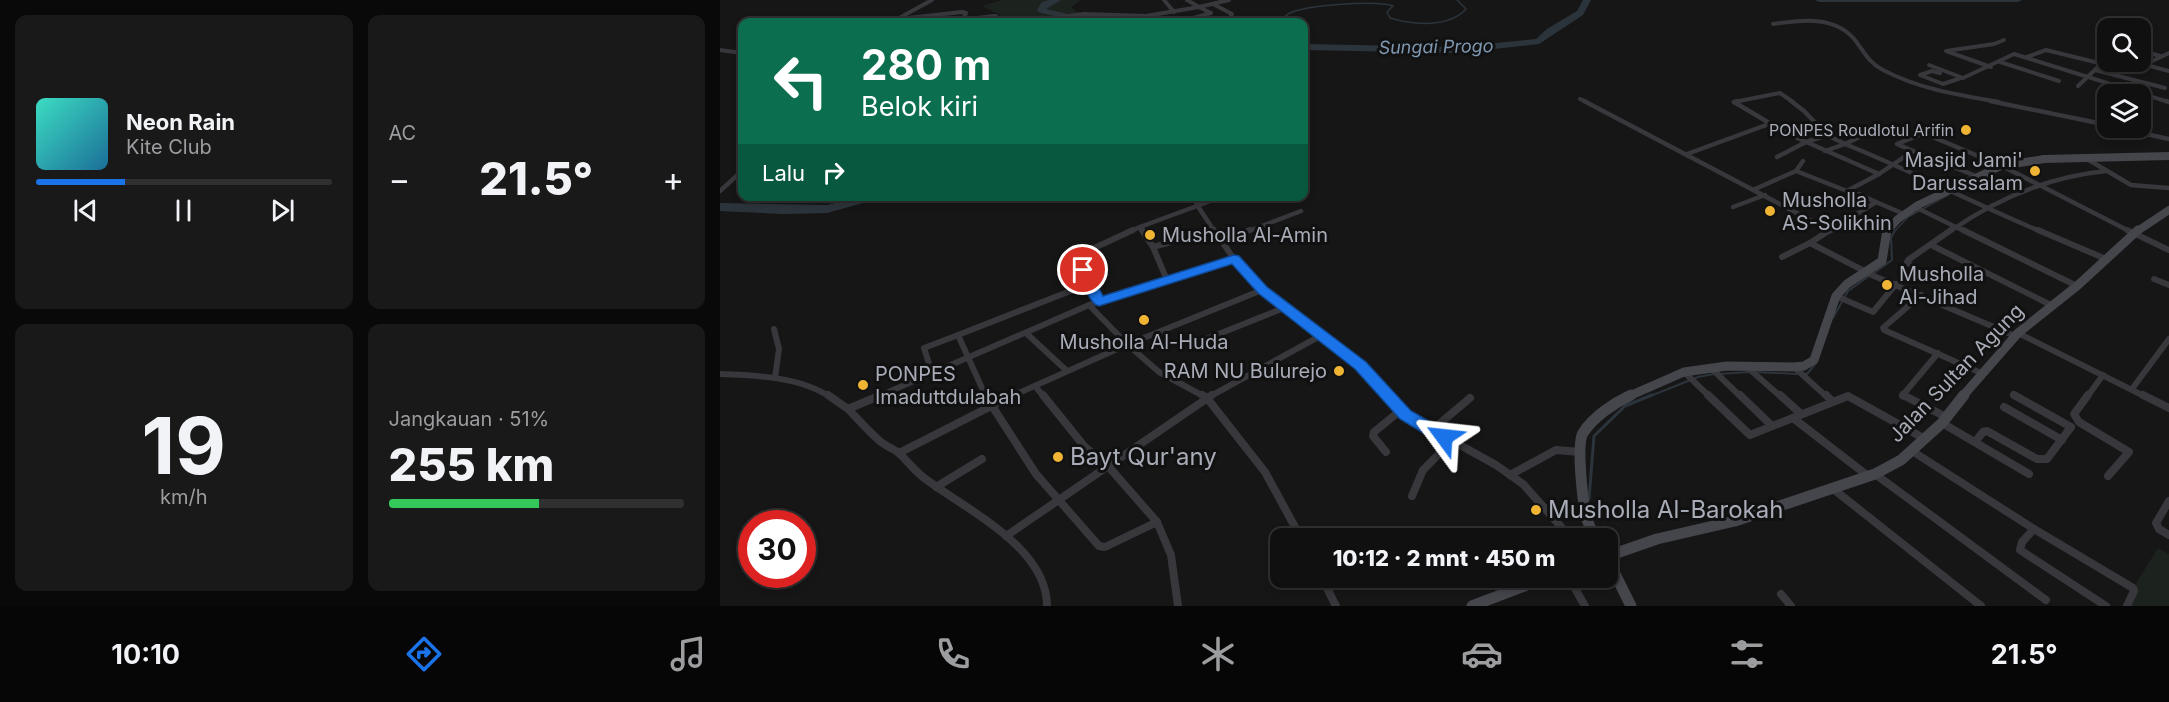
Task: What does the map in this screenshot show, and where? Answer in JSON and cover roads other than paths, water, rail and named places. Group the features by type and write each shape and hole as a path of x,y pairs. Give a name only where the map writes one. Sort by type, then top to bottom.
{"main road":[{"path":"1590,528 1586,518 1580,452 1582,434 1585,430 1612,405 1649,386 1684,372 1710,367 1794,368 1804,366 1814,360 1836,296 1841,288 1870,274 1882,260 1885,233 1904,214 1920,209 1976,176 2038,159 2169,156"},
{"name":"Jalan Sultan Agung","path":"1618,553 1735,521 1872,475 1912,451 1944,420 1981,373 2016,334 2077,286 2133,234 2169,210"},
{"path":"1618,568 1631,606"},
{"path":"1472,606 1519,588"}],"street":[{"path":"896,18 910,13 932,0"},
{"path":"1164,0 1176,18"},
{"path":"1187,0 1211,14 1196,18"},
{"path":"1054,18 1075,15 1133,16 1172,13 1229,0"},
{"path":"1213,3 1232,14 1230,18"},
{"path":"924,18 965,12 964,18"},
{"path":"983,18 996,16 997,18"},
{"path":"1773,24 1802,20 1831,24 1841,28 1856,42 1861,54 1871,63 1886,72 1943,94 2018,106 2097,123"},
{"path":"1991,67 1946,51 1994,44 2004,39"},
{"path":"720,50 738,52"},
{"path":"2026,57 2047,50 2097,62"},
{"path":"2151,61 2169,52"},
{"path":"1955,78 1943,84 1920,75 1932,71 1955,78 1971,77 2012,54 2110,84"},
{"path":"2151,55 2158,57"},
{"path":"2000,62 2059,81"},
{"path":"2022,70 2038,62"},
{"path":"1929,65 1963,78"},
{"path":"2151,66 2169,71"},
{"path":"2078,86 2095,70 2164,88"},
{"path":"1879,174 1769,124 1734,102 1780,93 1804,111 1827,135 1895,164 1985,208 2106,259"},
{"path":"2151,96 2169,102"},
{"path":"1580,99 1831,231"},
{"path":"1687,154 1769,124"},
{"path":"1825,151 1875,130"},
{"path":"1937,137 1949,132"},
{"path":"1976,176 1898,143 1922,134 1937,137 2005,168 2169,250"},
{"path":"1777,157 1806,142 1827,135"},
{"path":"2151,135 2169,139"},
{"path":"1796,171 1844,191 1879,174 1913,151"},
{"path":"2087,158 2131,185 2169,188"},
{"path":"1755,189 1796,171 1803,161"},
{"path":"1918,271 1907,261 1985,208 2038,186 2079,173 2106,171"},
{"path":"720,191 738,175"},
{"path":"1859,194 1904,214"},
{"path":"1733,207 1765,195"},
{"path":"1196,201 1234,259 1262,290 1360,366 1401,410 1523,483 1562,528"},
{"path":"1099,302 1077,256 1140,227 1210,201"},
{"path":"1782,257 1831,231 1876,202"},
{"path":"1920,209 2077,286"},
{"path":"1222,241 1301,211"},
{"path":"1140,227 1153,247 1167,280"},
{"path":"1153,247 1200,234"},
{"path":"1810,243 1870,274 2016,334 2169,408"},
{"path":"1931,246 2006,281 2050,305"},
{"path":"848,409 967,360 1089,305 1234,259"},
{"path":"2154,279 2169,285"},
{"path":"932,373 924,348 1091,283"},
{"path":"1836,296 1873,312 1896,284"},
{"path":"898,453 992,405 1067,371 1262,290"},
{"path":"1921,295 1884,330 1981,373"},
{"path":"1089,305 1128,345 1159,372 1207,398 1265,472 1296,528"},
{"path":"1196,343 1284,308"},
{"path":"774,329 779,349 775,378"},
{"path":"1026,333 1067,371"},
{"path":"958,335 967,360 1036,476 1071,517 1101,547 1156,522"},
{"path":"1006,536 1207,398 1320,336"},
{"path":"2132,389 2169,339"},
{"path":"1938,354 1902,396 2029,474"},
{"path":"1747,366 1797,416 1872,475 2046,600"},
{"path":"1710,367 1772,426"},
{"path":"1794,368 1831,400"},
{"path":"1684,372 1747,434 1797,416 1831,400 1850,396 1925,439"},
{"path":"720,374 761,375 820,390 848,409 881,442 898,453 921,476 1006,536 1038,570 1047,594 1047,606"},
{"path":"2103,375 2074,414 2079,422 2129,452 2108,476"},
{"path":"1035,386 1084,446 1108,466 1156,522 1171,555 1178,606"},
{"path":"1975,442 1987,430 2043,461 2071,428 2070,425 2013,395"},
{"path":"1432,430 1470,398"},
{"path":"2004,407 2062,440"},
{"path":"1386,452 1373,436 1374,432 1401,410"},
{"path":"1412,496 1423,470 1439,454 1444,437"},
{"path":"1510,475 1556,450 1580,452"},
{"path":"1912,451 2034,529 2133,588 2134,591 2127,606"},
{"path":"936,486 982,459"},
{"path":"1832,488 1981,606"},
{"path":"2169,501 2156,523 2159,529 2169,535"},
{"path":"2034,529 2022,542 2020,550 2106,606"},
{"path":"1327,588 1336,606"},
{"path":"1575,588 1585,606"},
{"path":"1781,594 1791,606"}],"waterway":[{"path":"1057,0 1045,4 1041,10 1065,18"},
{"path":"1284,18 1299,10 1342,4 1373,3 1393,6 1387,12 1390,18 1420,23 1441,22 1459,15 1466,9 1457,0"},
{"name":"Sungai Progo","path":"1308,47 1457,50 1539,41 1550,31 1580,13 1587,0"},
{"name":"Sungai Progo","path":"1819,0 2018,0"},
{"path":"1894,232 1908,217 1948,195"},
{"name":"Sungai Progo","path":"720,207 784,210 827,209 861,201"},
{"path":"1874,273 1892,260 1891,238 1894,232"},
{"path":"1833,318 1848,291 1869,276"},
{"path":"1803,374 1807,374 1816,363"},
{"path":"1719,374 1749,372"},
{"path":"1755,372 1797,374"},
{"path":"1648,397 1698,377 1714,374"},
{"path":"1589,499 1594,436 1625,406 1652,395"}],"place":[{"name":"PONPES Roudlotul Arifin","path":"1966,130"},
{"name":"Masjid Jami' Darussalam","path":"2035,171"},
{"name":"Musholla AS-Solikhin","path":"1770,211"},
{"name":"Musholla Al-Amin","path":"1150,235"},
{"name":"Musholla Al-Jihad","path":"1887,285"},
{"name":"Musholla Al-Huda","path":"1144,320"},
{"name":"RAM NU Bulurejo","path":"1339,371"},
{"name":"PONPES Imaduttdulabah","path":"863,385"},
{"name":"Bayt Qur'any","path":"1058,457"},
{"name":"Musholla Al-Barokah","path":"1536,510"}]}
